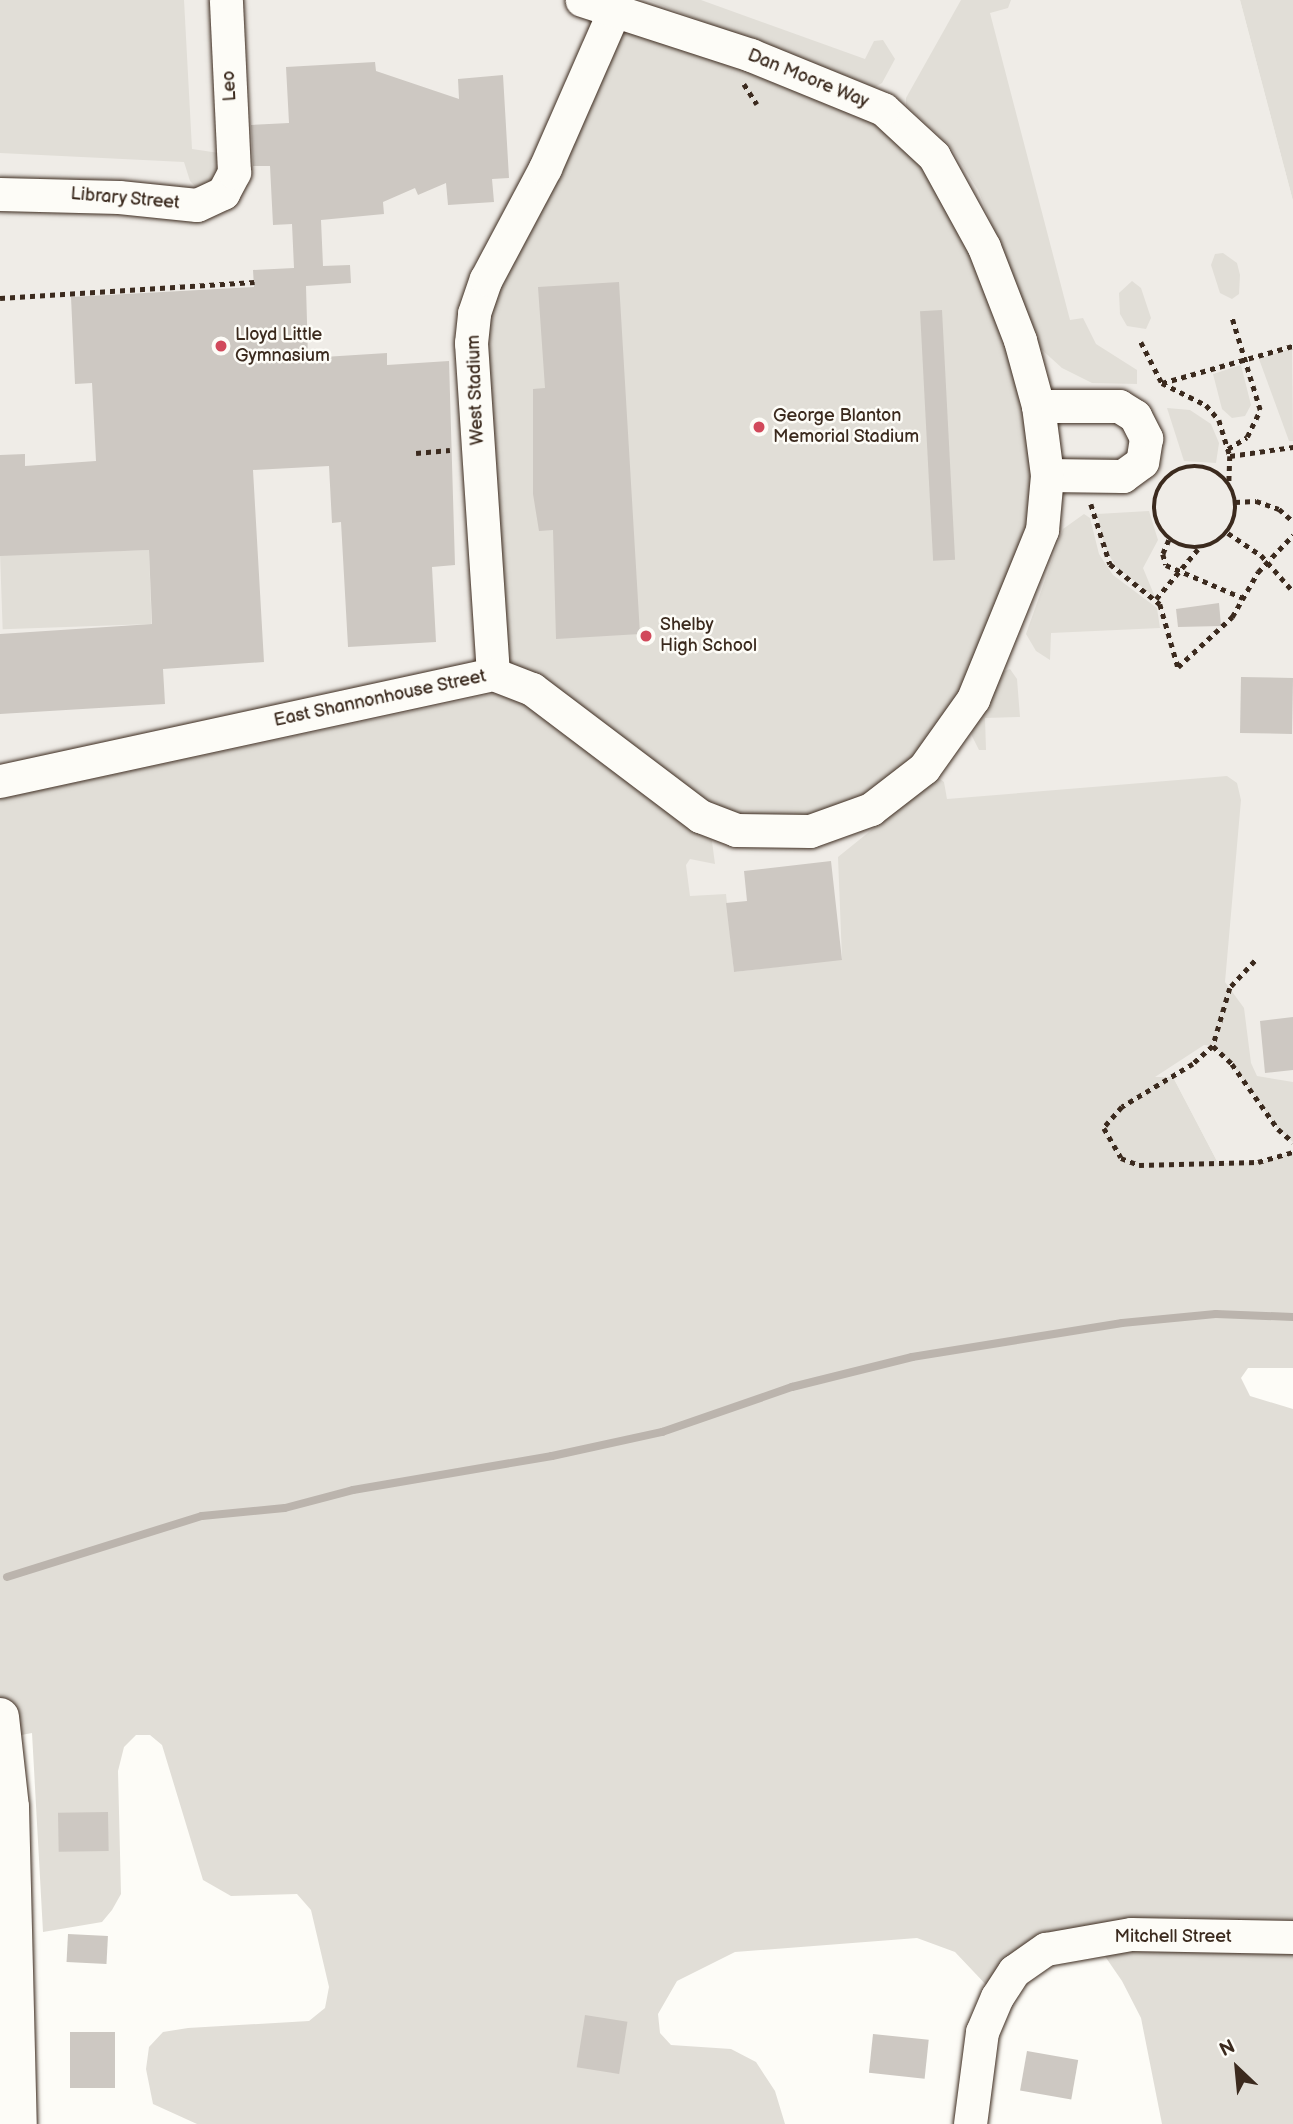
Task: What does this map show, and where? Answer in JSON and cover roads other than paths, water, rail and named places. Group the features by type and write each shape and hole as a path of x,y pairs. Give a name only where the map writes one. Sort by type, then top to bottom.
{"main road":[{"path":"0,1717 10,1807 18,2124"}],"street":[{"name":"Leo","path":"226,0 234,172"},
{"name":"Dan Moore Way","path":"582,0 751,55 883,109 934,156 984,247 1020,340 1038,406 1047,475"},
{"name":"West Stadium","path":"493,674 471,343 474,313 486,279 545,168 614,11"},
{"name":"Library Street","path":"0,194 119,197 197,205 223,193 234,172"},
{"path":"1038,406 1119,406 1142,426 1146,438 1142,461 1123,476 1086,479 1047,475"},
{"name":"East Shannonhouse Street","path":"0,780 493,674 532,689 700,816 736,830 810,831 871,808 924,768 973,699 1042,530 1047,475"},
{"name":"Mitchell Street","path":"970,2124 982,2032 996,1997 1014,1971 1046,1949 1131,1934 1293,1937"}],"waterway":[{"path":"7,1577 202,1516 285,1508 353,1490 552,1456 662,1432 792,1387 912,1357 1122,1323 1216,1314 1293,1317"}],"place":[{"name":"Lloyd Little Gymnasium","path":"221,346"},
{"name":"George Blanton Memorial Stadium","path":"759,427"},
{"name":"Shelby High School","path":"646,636"}]}
